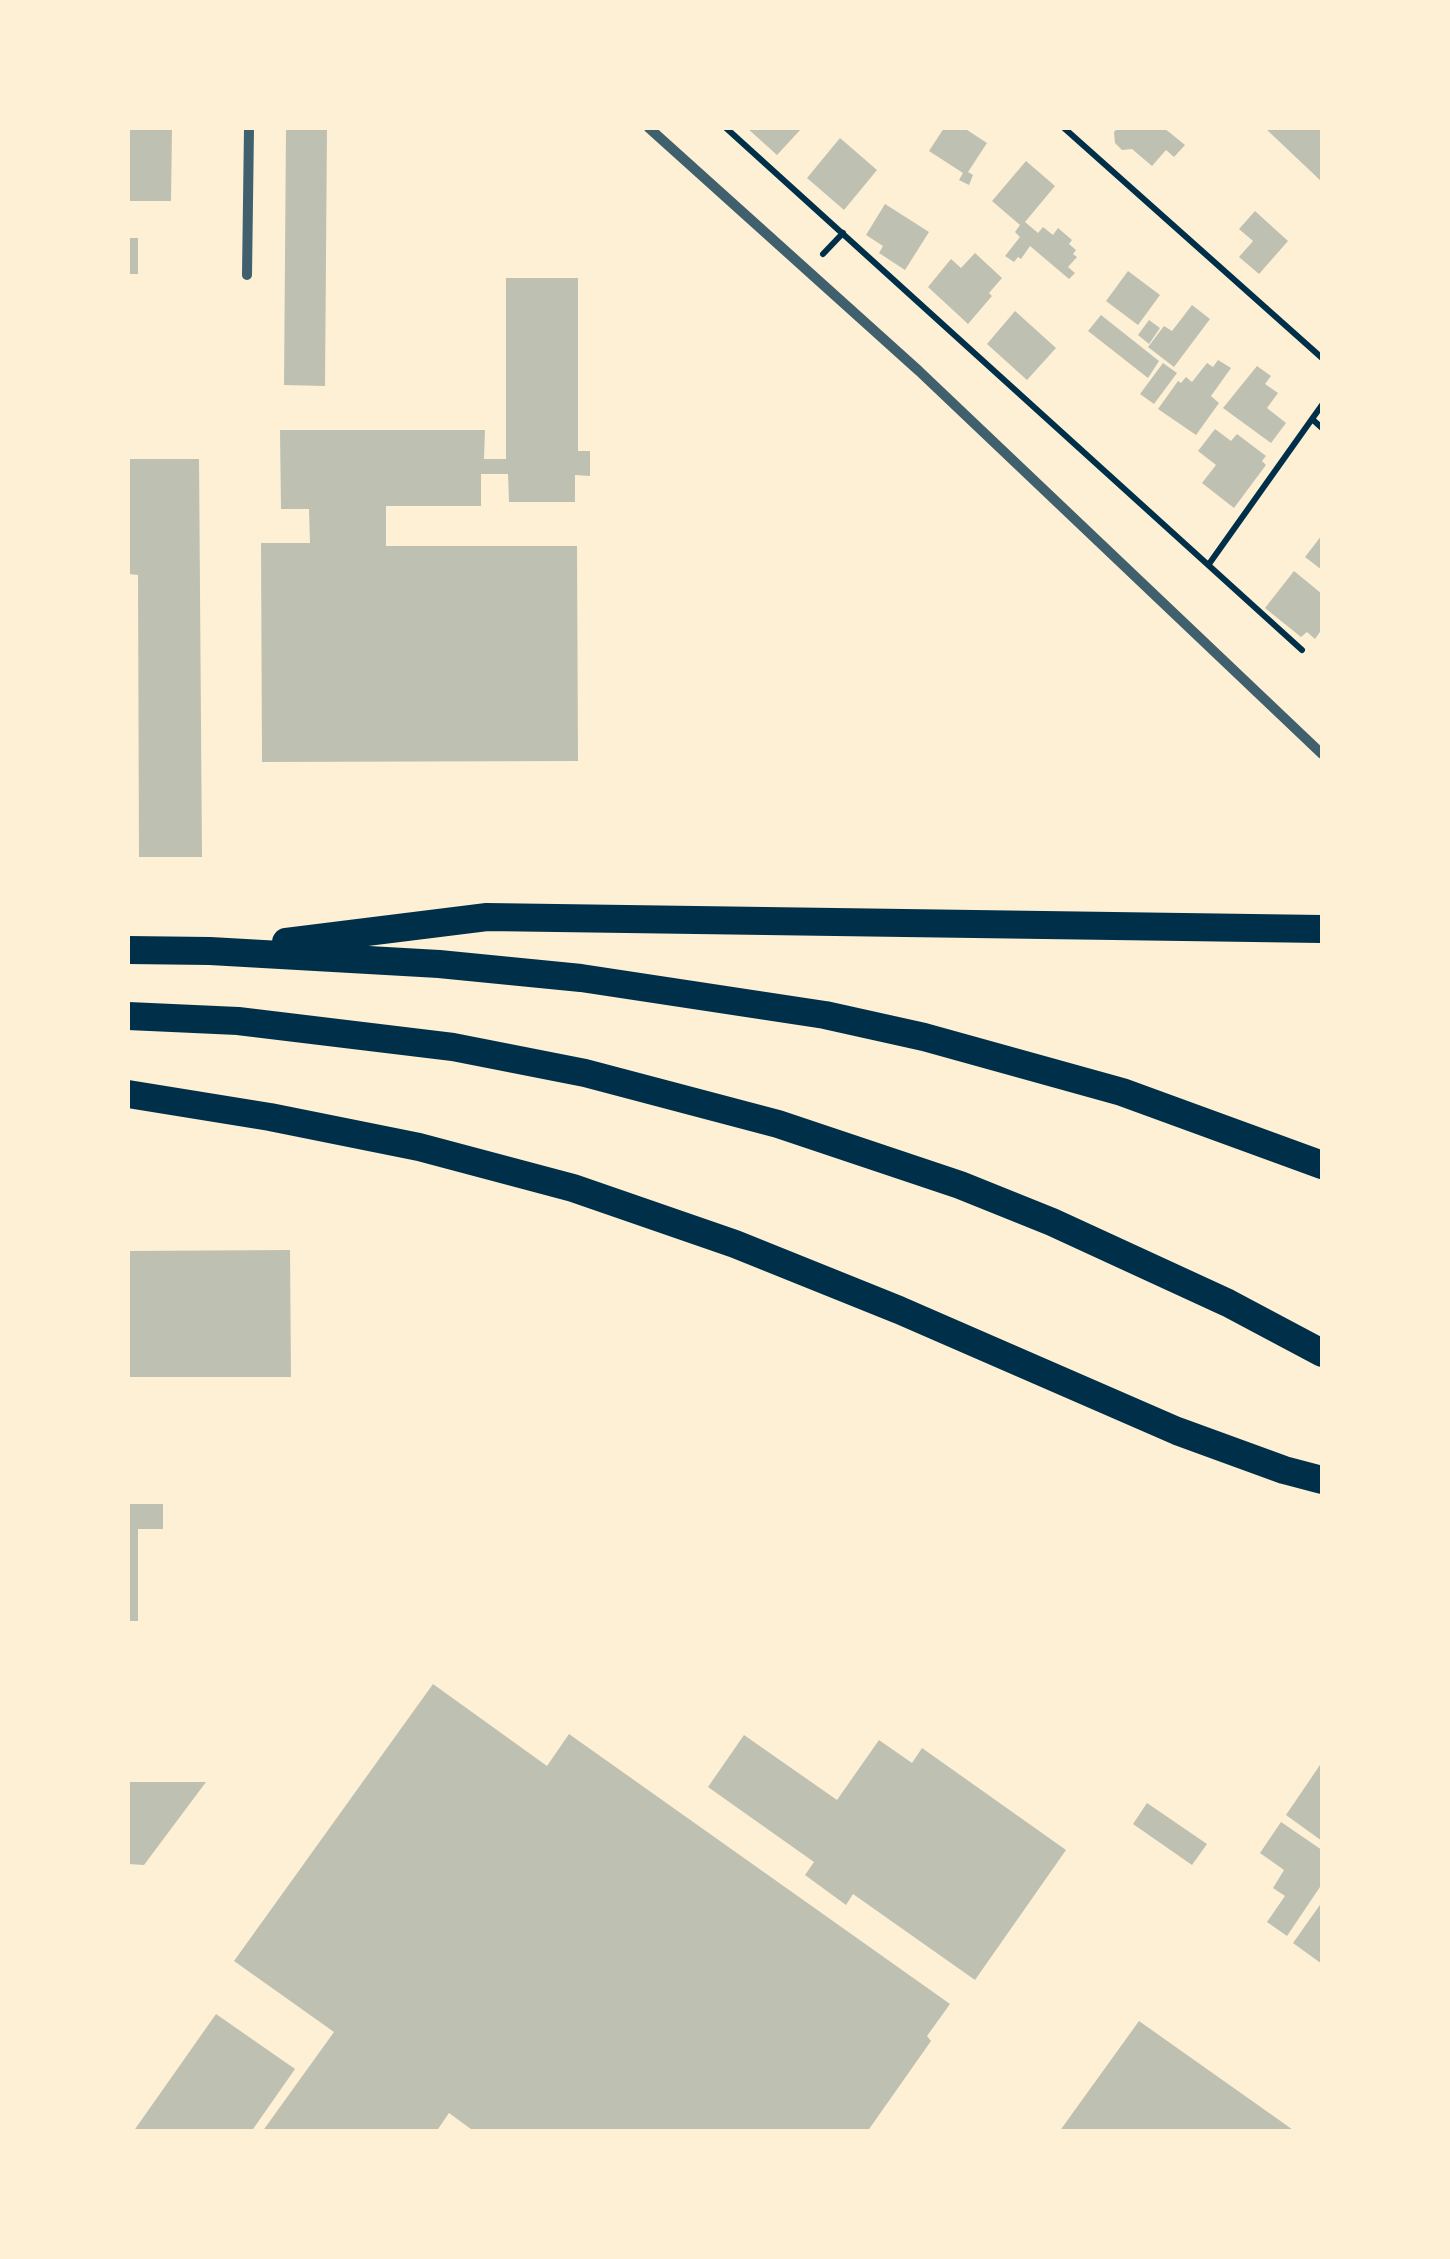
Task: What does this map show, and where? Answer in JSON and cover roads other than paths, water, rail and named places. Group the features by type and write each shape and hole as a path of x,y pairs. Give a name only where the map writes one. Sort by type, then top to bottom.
{"highway":[{"path":"210,951 486,917 1322,929"},
{"path":"128,950 372,959 581,978 824,1015 942,1042 1122,1092 1322,1165"},
{"path":"128,1016 238,1021 453,1047 586,1073 778,1124 1052,1222 1210,1294 1322,1353"},
{"path":"128,1094 400,1143 573,1188 735,1244 1177,1431 1322,1480"}],"street":[{"path":"247,275 248,128"},
{"path":"648,128 919,371 1322,754"}]}
